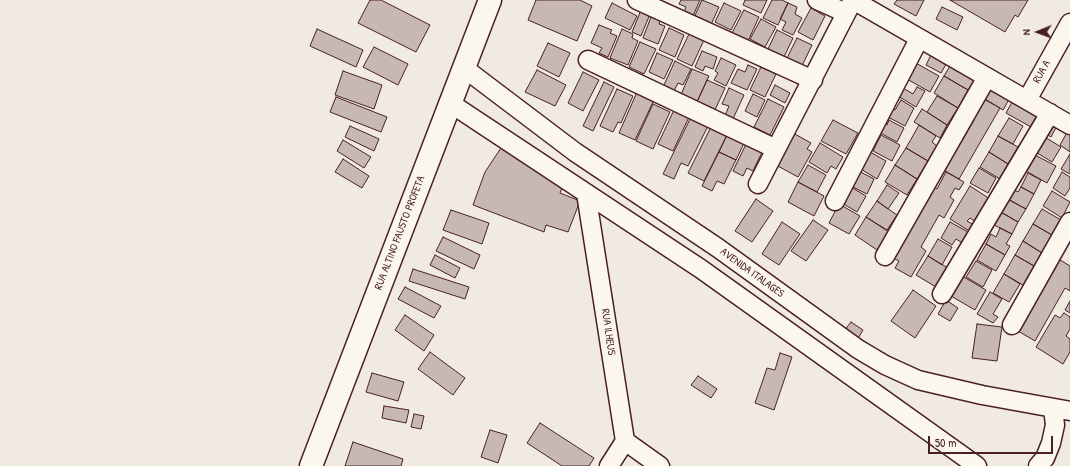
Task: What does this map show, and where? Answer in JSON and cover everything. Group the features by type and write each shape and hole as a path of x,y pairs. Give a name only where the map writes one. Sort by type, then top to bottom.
{"main road":[{"name":"RUA ALTINO FAUSTO PROFETA","path":"311,466 490,0"}],"street":[{"path":"637,0 812,80"},
{"path":"816,0 851,4 919,39 1070,125"},
{"path":"758,184 851,4"},
{"name":"RUA A","path":"1026,100 1067,35"},
{"path":"834,201 919,39"},
{"path":"588,60 776,149"},
{"name":"AVENIDA ITALAGES","path":"464,68 575,152 718,248 858,349 885,365 918,380 982,395 1062,409"},
{"path":"884,256 987,77"},
{"path":"450,103 701,269 977,466"},
{"path":"942,294 1050,113"},
{"name":"RUA ILHEUS","path":"586,193 625,441"},
{"path":"1012,325 1070,222"},
{"path":"701,269 718,248"},
{"path":"870,390 885,365"},
{"path":"1038,466 1045,458 1051,443 1054,425 1062,409"},
{"path":"609,466 625,441 660,466"}],"building":[{"path":"370,0 381,0 430,25 416,52 358,23"},
{"path":"536,0 580,0 592,6 577,41 528,20"},
{"path":"681,0 700,0 693,16 684,12 686,7 679,4"},
{"path":"702,0 719,7 709,29 692,22"},
{"path":"745,0 767,0 761,13 743,5"},
{"path":"772,0 782,0 788,3 778,25 763,18"},
{"path":"897,0 924,0 916,16 894,4"},
{"path":"950,0 1028,0 1018,17 1015,15 1005,32"},
{"path":"612,3 637,16 630,30 605,18"},
{"path":"724,3 741,11 731,30 715,22"},
{"path":"788,3 797,7 795,14 802,18 793,35 782,30 786,22 780,19"},
{"path":"942,7 963,17 957,30 936,19"},
{"path":"811,8 825,16 813,40 798,32"},
{"path":"641,10 650,14 641,36 632,32"},
{"path":"744,10 759,17 748,41 732,33"},
{"path":"651,17 660,21 659,24 665,26 658,44 643,38"},
{"path":"761,19 776,27 765,47 750,39"},
{"path":"599,25 612,30 610,33 617,36 608,57 599,53 602,48 591,43"},
{"path":"669,28 684,35 675,57 659,50"},
{"path":"317,29 363,50 356,67 310,46"},
{"path":"622,29 633,34 632,38 638,41 628,65 610,58"},
{"path":"777,30 793,38 784,57 768,49"},
{"path":"689,34 704,40 692,66 677,59"},
{"path":"797,38 812,45 800,70 792,67 795,62 787,58"},
{"path":"640,42 656,49 644,74 629,67"},
{"path":"548,43 570,53 559,77 537,66"},
{"path":"374,47 408,64 398,85 363,67"},
{"path":"702,51 717,57 713,69 705,66 703,71 695,67"},
{"path":"933,51 949,59 941,73 926,65"},
{"path":"657,53 673,60 664,79 649,72"},
{"path":"721,58 736,65 726,86 714,80 718,73 715,71"},
{"path":"675,61 691,69 683,85 678,83 674,91 663,87"},
{"path":"953,61 977,76 968,90 944,76"},
{"path":"914,62 939,76 930,92 905,78"},
{"path":"748,65 757,69 747,90 731,83 738,69 745,72"},
{"path":"761,67 776,74 765,97 750,90"},
{"path":"692,69 709,76 696,104 680,97"},
{"path":"537,70 566,85 555,106 525,92"},
{"path":"343,71 382,85 374,109 335,95"},
{"path":"583,72 599,80 583,111 568,103"},
{"path":"944,76 968,90 958,108 934,93"},
{"path":"707,80 725,88 714,112 696,104"},
{"path":"989,80 1012,94 1003,110 980,96"},
{"path":"604,82 614,87 593,131 583,126"},
{"path":"775,85 790,93 785,103 770,95"},
{"path":"917,87 925,91 916,107 898,96 903,88 913,94"},
{"path":"729,88 744,95 732,121 724,118 729,106 722,104"},
{"path":"617,89 633,96 621,123 618,122 613,132 600,126"},
{"path":"637,92 654,100 635,140 619,133"},
{"path":"753,94 765,100 757,117 745,111"},
{"path":"1016,95 1041,110 1031,127 1006,113"},
{"path":"937,96 958,108 947,125 927,112"},
{"path":"336,97 387,117 381,132 330,112"},
{"path":"982,98 1000,108 959,179 940,168 957,138 962,141 974,120 970,119"},
{"path":"768,99 784,107 770,135 754,127"},
{"path":"901,100 914,108 905,126 886,116 890,107 895,110"},
{"path":"653,104 670,112 653,149 636,141"},
{"path":"675,108 690,115 673,151 658,144"},
{"path":"922,109 947,125 940,138 914,122"},
{"path":"691,117 708,126 688,166 681,163 674,179 663,174"},
{"path":"1009,118 1023,126 1013,144 998,136"},
{"path":"1051,118 1059,122 1051,137 1043,132"},
{"path":"833,120 858,133 846,154 821,141"},
{"path":"889,120 904,128 897,142 875,130 880,122 887,125"},
{"path":"712,125 728,133 704,181 688,173"},
{"path":"919,125 936,136 932,142 937,146 928,161 906,148"},
{"path":"350,126 379,139 374,151 345,137"},
{"path":"1069,129 1070,130 1070,152 1060,145"},
{"path":"728,133 745,141 736,160 719,152"},
{"path":"793,133 811,143 807,149 812,152 798,177 776,165"},
{"path":"881,135 900,145 892,161 873,151"},
{"path":"998,136 1018,147 1008,164 989,152"},
{"path":"1043,136 1061,147 1052,162 1034,151"},
{"path":"343,140 371,157 364,168 337,151"},
{"path":"747,142 763,150 753,171 747,168 743,176 733,171"},
{"path":"820,143 843,157 836,169 831,166 827,173 809,162"},
{"path":"501,148 564,183 560,193 580,201 568,232 546,225 544,232 473,205 485,172"},
{"path":"906,148 928,161 917,179 895,165"},
{"path":"865,149 886,161 877,179 856,166"},
{"path":"719,152 736,160 724,184 717,181 712,191 702,186"},
{"path":"989,152 1008,164 1000,179 980,167"},
{"path":"1033,154 1056,166 1047,183 1024,170"},
{"path":"1070,154 1070,174 1061,169"},
{"path":"343,159 369,176 362,188 335,172"},
{"path":"808,165 826,175 817,192 798,182"},
{"path":"895,165 917,179 907,195 885,182"},
{"path":"979,168 996,178 988,193 970,183"},
{"path":"855,169 874,179 867,194 847,184"},
{"path":"946,172 964,182 959,190 955,188 950,197 954,200 944,218 939,215 921,247 926,251 911,277 895,268 899,261 891,257 932,186 937,189"},
{"path":"1062,172 1070,177 1070,188 1065,196 1053,188"},
{"path":"1028,173 1041,180 1034,194 1021,187"},
{"path":"798,182 824,196 814,216 788,202"},
{"path":"846,184 866,196 857,212 837,200"},
{"path":"887,185 899,193 888,209 877,201"},
{"path":"970,186 990,199 976,222 970,218 967,221 974,225 971,232 950,219"},
{"path":"1021,187 1034,194 1026,209 1006,198 1011,188 1018,192"},
{"path":"1052,191 1070,202 1062,218 1043,206"},
{"path":"756,199 773,211 752,242 735,231"},
{"path":"1009,200 1026,209 1018,222 999,211 1003,204 1005,206"},
{"path":"877,201 897,215 887,230 866,217"},
{"path":"839,204 860,216 849,234 829,223"},
{"path":"1042,209 1061,220 1052,235 1033,224"},
{"path":"451,210 489,223 482,244 443,230"},
{"path":"999,211 1018,222 1012,234 992,224"},
{"path":"866,217 889,232 877,250 855,235"},
{"path":"813,220 828,230 806,261 791,251"},
{"path":"782,222 800,234 779,265 762,254"},
{"path":"950,222 970,233 964,244 956,239 952,245 941,238"},
{"path":"1033,224 1052,235 1042,253 1023,241"},
{"path":"1000,228 1012,234 1006,244 1010,246 1005,255 986,244 991,234 996,237"},
{"path":"443,237 480,255 474,269 436,251"},
{"path":"938,239 952,247 942,265 928,256"},
{"path":"1023,241 1042,253 1034,266 1015,255"},
{"path":"986,244 1005,255 996,271 977,260"},
{"path":"435,255 460,268 455,278 430,265"},
{"path":"1015,255 1034,266 1023,285 1004,274"},
{"path":"928,256 948,268 936,287 916,275"},
{"path":"1057,258 1070,266 1070,291 1065,288 1035,341 1018,331"},
{"path":"976,261 992,270 983,287 966,277"},
{"path":"413,269 469,287 465,299 409,281"},
{"path":"1004,274 1020,284 1009,302 993,293"},
{"path":"962,276 986,290 975,310 951,296"},
{"path":"405,287 441,306 434,318 398,299"},
{"path":"913,290 936,306 915,338 891,321"},
{"path":"990,292 1002,299 993,314 998,317 993,323 977,314"},
{"path":"946,300 958,308 950,321 938,314"},
{"path":"1070,301 1070,313 1065,310"},
{"path":"1064,313 1070,317 1070,329 1066,336 1070,339 1070,352 1063,364 1036,347 1055,315 1060,318"},
{"path":"405,315 434,335 424,351 395,330"},
{"path":"851,322 863,330 857,340 844,331"},
{"path":"977,324 1002,327 997,361 972,358"},
{"path":"430,352 465,378 453,395 418,369"},
{"path":"780,353 792,357 774,410 755,403 767,368 775,370"},
{"path":"372,373 404,382 398,401 366,392"},
{"path":"698,376 717,389 711,398 691,385"},
{"path":"384,406 409,410 406,423 382,418"},
{"path":"414,414 424,416 421,429 411,427"},
{"path":"540,423 594,458 589,466 562,466 527,443"},
{"path":"490,430 507,435 498,463 481,457"},
{"path":"353,442 403,459 401,466 345,466"}]}
